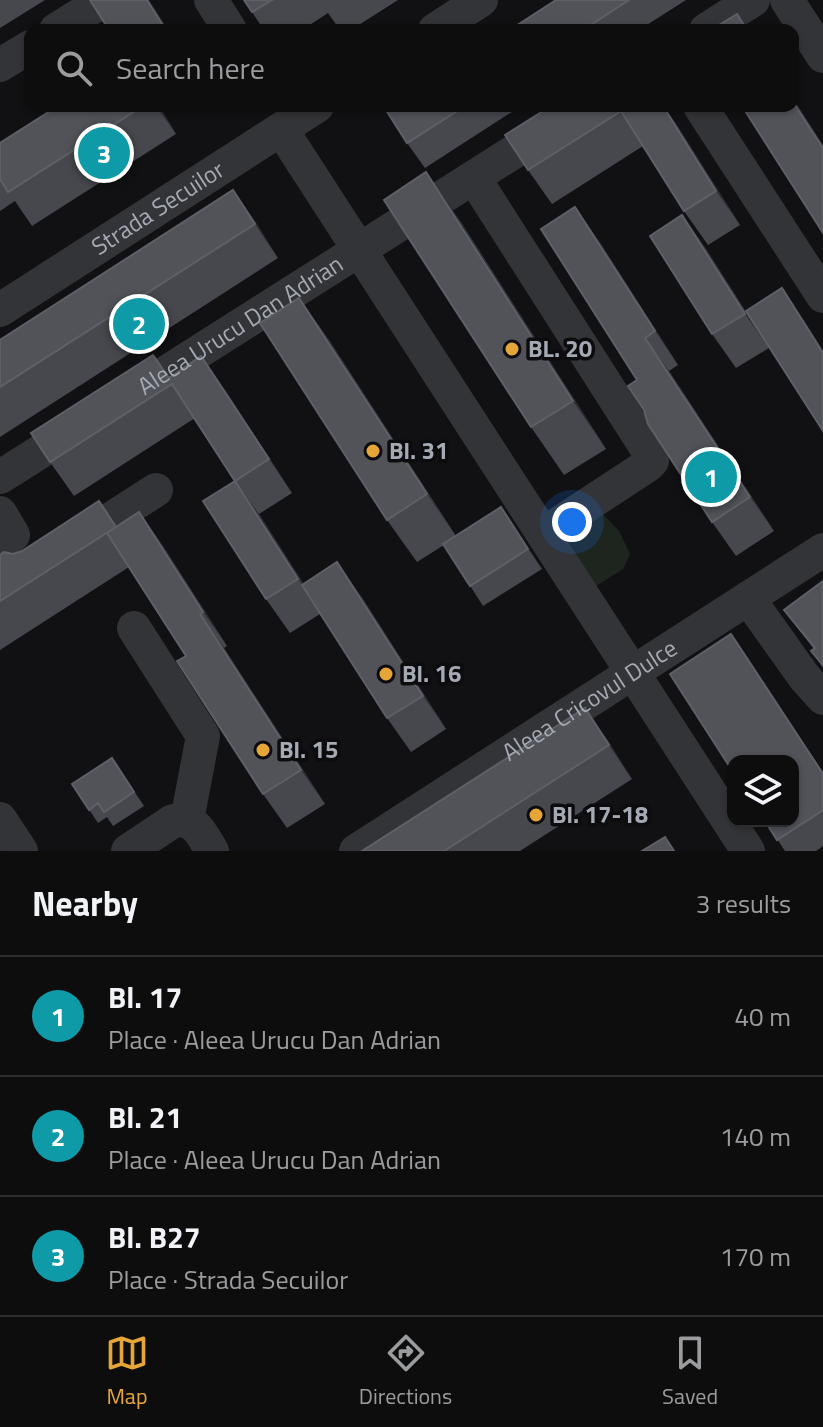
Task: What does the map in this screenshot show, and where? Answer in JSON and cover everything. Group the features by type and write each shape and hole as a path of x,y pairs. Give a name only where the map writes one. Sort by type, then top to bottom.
{"street":[{"path":"66,24 104,0"},
{"path":"211,0 226,24"},
{"path":"444,24 481,0"},
{"path":"715,24 753,0"},
{"path":"787,0 823,56"},
{"path":"0,65 24,51"},
{"name":"Strada Secuilor","path":"0,310 283,120 302,112"},
{"path":"359,250 577,112"},
{"path":"704,112 823,296"},
{"name":"Aleea Urucu Dan Adrian","path":"283,120 359,250 748,851"},
{"path":"474,178 651,455 652,461 648,465 543,534"},
{"name":"Aleea Urucu Dan Adrian","path":"0,477 359,250"},
{"path":"48,559 156,490"},
{"path":"0,513 13,535 0,543"},
{"name":"Aleea Cricovul Dulce","path":"356,851 823,550"},
{"path":"748,598 823,698"},
{"path":"134,628 203,736 187,820"},
{"path":"0,819 21,851"},
{"path":"128,851 173,821 187,820 199,830 212,851"}],"shaded area":[{"path":"601,512 619,531 630,554 623,569 582,595 543,534"}],"building":[{"path":"90,0 147,0 162,24 105,24"},
{"path":"244,0 272,0 252,12"},
{"path":"556,0 629,0 592,24 519,24"},
{"path":"737,14 743,24 721,24"},
{"path":"799,111 823,148 823,233 746,112"},
{"path":"49,112 134,112 8,192 0,179 0,143"},
{"path":"387,112 456,112 407,143"},
{"path":"541,112 620,112 528,170 505,135"},
{"path":"622,112 667,112 716,191 684,211"},
{"name":"BL. 20","path":"426,172 573,401 531,427 384,200"},
{"path":"233,190 255,224 0,387 0,340"},
{"path":"575,207 655,331 645,338 750,497 712,522 648,424 644,410 628,386 637,380 541,229"},
{"path":"682,215 745,314 712,334 650,236"},
{"path":"782,288 823,353 823,431 746,311"},
{"name":"Bl. 31","path":"299,298 427,494 387,520 260,323"},
{"path":"153,355 169,378 201,356 269,459 235,481 172,384 50,462 31,433"},
{"path":"235,481 298,579 266,599 203,501"},
{"path":"99,501 116,527 0,601 0,555 22,551"},
{"path":"501,507 528,549 470,586 443,544"},
{"path":"139,512 203,612 200,614 301,770 263,794 177,661 186,656 107,533"},
{"name":"Bl. 16","path":"337,562 423,696 387,718 302,585"},
{"path":"823,581 823,665 811,651 815,648 784,610"},
{"path":"731,634 823,774 823,810 799,826 799,755 727,755 727,763 670,674"},
{"path":"585,708 609,745 444,851 362,851"},
{"path":"112,758 134,792 104,812 98,803 89,810 72,784"},
{"path":"769,827 797,827 777,840"},
{"path":"665,837 674,851 642,851"}],"place":[{"name":"Bl. B27","path":"104,153"},
{"name":"Bl. 21","path":"139,324"},
{"name":"BL. 20","path":"512,349"},
{"name":"Bl. 31","path":"373,451"},
{"name":"Bl. 17","path":"711,477"},
{"name":"Bl. 16","path":"386,674"},
{"name":"Bl. 15","path":"263,750"},
{"name":"Bl. 17-18","path":"536,815"}]}
